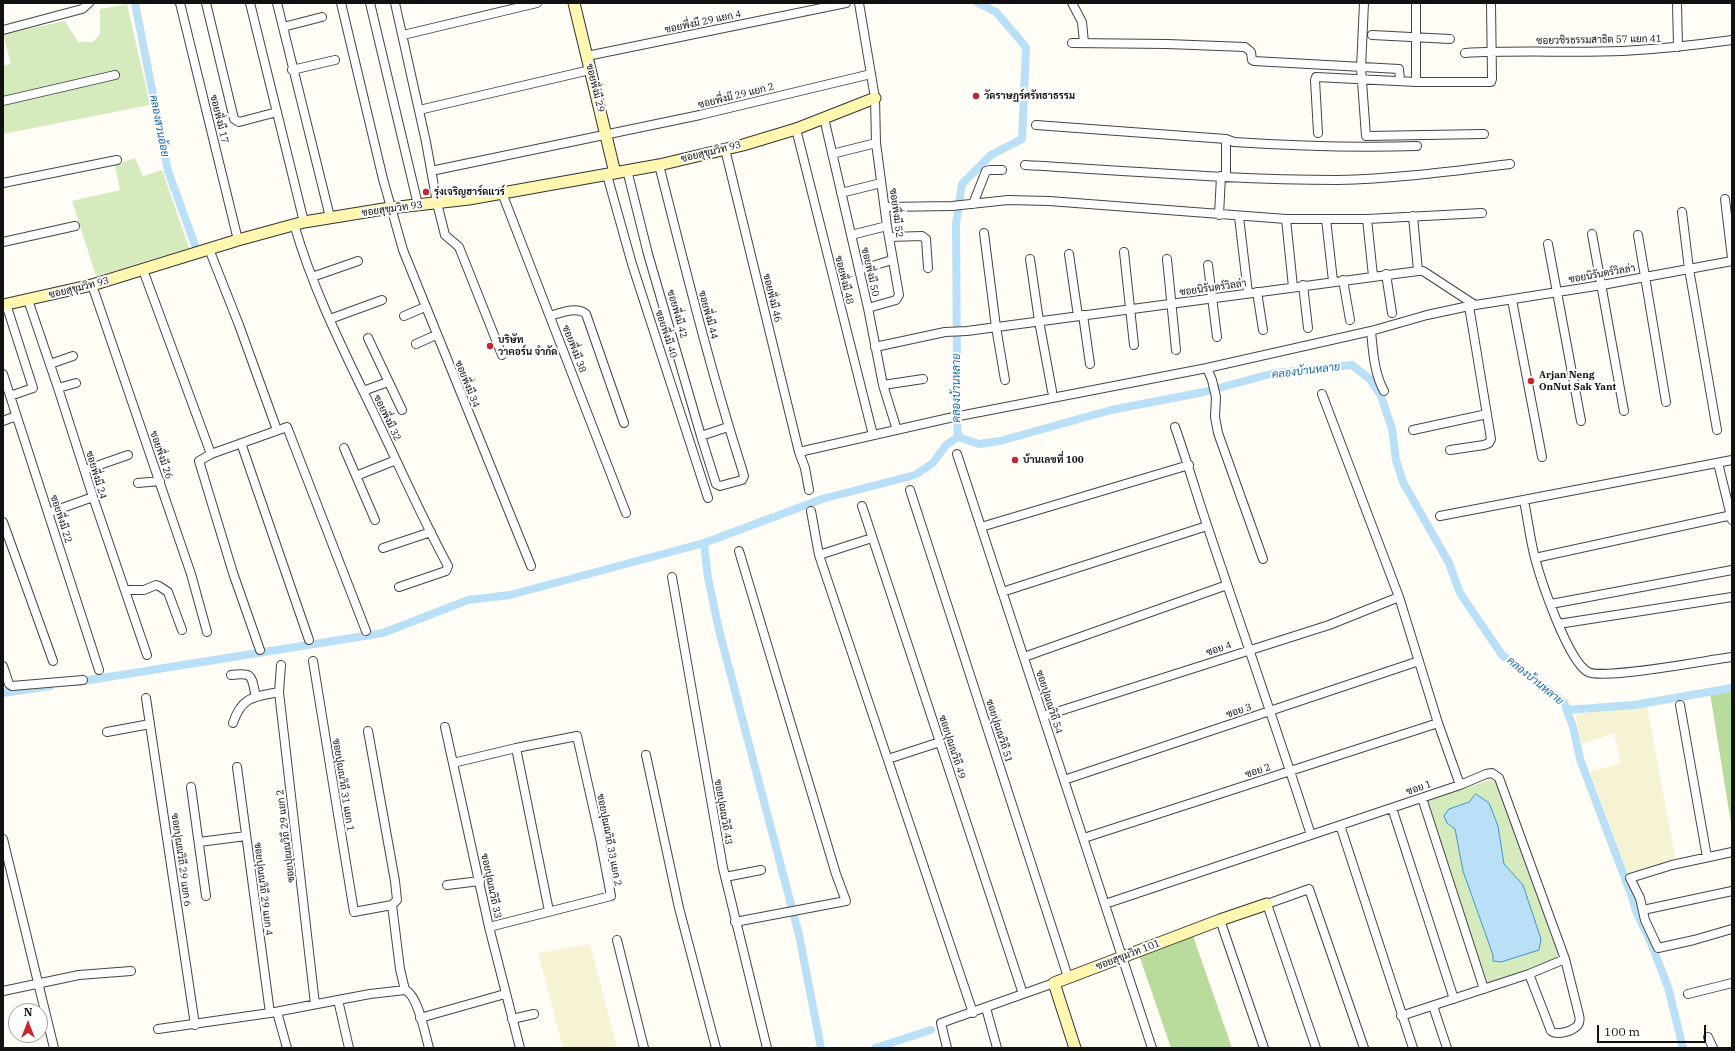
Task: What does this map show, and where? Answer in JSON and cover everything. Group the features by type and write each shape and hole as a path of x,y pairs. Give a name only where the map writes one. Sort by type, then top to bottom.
{"street":[{"path":"3,30 82,9 89,3"},
{"name":"ซอยพึ่งมี 17","path":"180,3 238,240"},
{"path":"206,3 234,119 239,122 276,112"},
{"name":"ซอยพึ่งมี 32","path":"250,3 276,112 299,223 301,250 363,392 448,568 446,571 399,587"},
{"path":"277,3 292,70 330,217"},
{"name":"ซอยพึ่งมี 34","path":"341,3 390,208 402,250 531,566"},
{"path":"370,3 418,205"},
{"path":"395,3 445,235 459,247 502,355"},
{"path":"402,35 537,3"},
{"name":"ซอยพึ่งมี 29","path":"574,3 606,135 611,174"},
{"name":"ซอยพึ่งมี 29 แยก 4","path":"587,56 846,3"},
{"name":"ซอยพึ่งมี 52","path":"859,3 876,98 876,143 892,260 899,298 868,308"},
{"path":"1072,3 1082,22 1084,43"},
{"path":"1364,3 1361,80 1366,136 1484,134"},
{"path":"1416,3 1416,82"},
{"path":"1318,133 1316,77 1416,82 1491,82 1491,3"},
{"path":"1677,3 1678,47"},
{"path":"283,27 322,18"},
{"path":"1372,35 1450,39"},
{"name":"ซอยวชิรธรรมสาธิต 57 แยก 41","path":"1465,53 1492,51 1622,51 1678,47 1732,40"},
{"path":"1072,43 1245,47 1251,52 1252,60 1254,61 1400,69 1400,80"},
{"path":"292,70 335,60"},
{"path":"419,110 590,70"},
{"path":"3,101 115,74"},
{"name":"ซอยพึ่งมี 29 แยก 2","path":"431,171 700,115 871,74"},
{"name":"ซอยสุขุมวิท 93","path":"5,305 92,286 238,240 299,223 390,208 437,203 502,193 659,165 725,149 796,129 876,98"},
{"name":"ซอยพึ่งมี 50","path":"824,118 868,308 883,385 897,430"},
{"path":"1036,124 1226,139 1234,142 1314,147 1372,148 1417,146"},
{"name":"ซอยพึ่งมี 48","path":"796,129 873,435"},
{"path":"1219,214 1226,139"},
{"path":"832,154 876,143"},
{"name":"ซอยพึ่งมี 46","path":"725,149 799,452 805,468 809,490"},
{"path":"3,183 117,160"},
{"path":"1025,164 1223,176 1339,180 1422,175 1510,164"},
{"name":"ซอยพึ่งมี 44","path":"659,165 728,427 742,469"},
{"name":"ซอยพึ่งมี 42","path":"627,170 648,254 701,436 717,485 720,486 742,480 744,476 742,469"},
{"path":"973,204 986,171 1002,170"},
{"name":"ซอยพึ่งมี 40","path":"611,174 632,264 708,498"},
{"path":"841,193 881,183"},
{"name":"ซอยพึ่งมี 38","path":"502,193 626,513"},
{"path":"1724,199 1732,260"},
{"path":"885,207 952,206 1008,200 1049,201 1219,214 1239,217 1326,220 1482,213"},
{"path":"1682,212 1689,269 1717,430"},
{"path":"1413,216 1418,271 1423,271 1472,305 1491,439 1489,443 1450,450"},
{"path":"1239,217 1248,293"},
{"path":"1286,219 1293,287"},
{"path":"1367,219 1373,276"},
{"path":"1326,220 1333,281"},
{"path":"3,242 75,226"},
{"path":"851,235 887,226"},
{"path":"984,233 996,327 1005,380"},
{"path":"1592,234 1624,411"},
{"path":"1638,235 1666,402"},
{"path":"889,237 922,236 926,239 928,268"},
{"path":"1548,244 1580,421"},
{"path":"209,249 239,325 277,430"},
{"path":"1124,252 1134,345"},
{"path":"1069,254 1090,364"},
{"path":"1030,259 1038,321 1052,391"},
{"path":"1168,259 1176,350"},
{"path":"859,270 892,260"},
{"name":"ซอยนิรันดร์วิลล่า","path":"799,452 949,418 1207,368 1371,331 1427,315 1472,305 1602,285 1732,260"},
{"path":"312,277 358,261"},
{"path":"1208,264 1217,337"},
{"path":"143,270 211,454"},
{"name":"ซอยนิรันดร์วิลล่า","path":"875,347 945,332 967,331 1333,281 1418,271"},
{"path":"1386,274 1392,313"},
{"path":"1344,280 1350,320"},
{"name":"ซอยพึ่งมี 26","path":"92,286 191,574 206,632"},
{"path":"1303,286 1308,328"},
{"path":"1257,292 1263,330"},
{"name":"ซอยพึ่งมี 24","path":"28,300 147,655"},
{"path":"330,319 382,300"},
{"path":"1512,300 1542,457"},
{"path":"5,305 33,388 10,396"},
{"path":"404,316 425,307"},
{"path":"550,316 570,311 583,311 586,314 624,423"},
{"path":"1371,331 1376,367 1379,380 1384,391"},
{"path":"416,344 436,335"},
{"path":"368,338 402,410"},
{"path":"50,364 73,356"},
{"path":"1207,368 1212,380 1216,397 1215,417 1218,433 1263,559"},
{"name":"ซอยพึ่งมี 22","path":"3,374 4,383 10,396 99,670"},
{"path":"883,385 923,379"},
{"path":"363,392 388,382"},
{"path":"58,388 76,383"},
{"path":"1322,394 1399,597 1438,723 1460,785"},
{"path":"1413,430 1487,414"},
{"path":"3,421 16,416"},
{"path":"260,650 233,573 199,465 200,459 211,454 287,427 366,631"},
{"path":"701,436 728,427"},
{"path":"1175,427 1189,465 1207,526 1271,711 1311,835"},
{"path":"241,443 309,640"},
{"path":"344,448 375,520"},
{"name":"ซอยปุณณวิถี 54","path":"957,454 1152,1048"},
{"path":"85,470 128,455"},
{"path":"356,476 396,460"},
{"path":"1440,516 1732,460"},
{"path":"1535,558 1732,517 1718,463"},
{"path":"981,528 1189,465"},
{"path":"138,482 160,481"},
{"name":"ซอยปุณณวิถี 51","path":"910,490 1068,977"},
{"path":"48,513 93,497"},
{"path":"1524,501 1535,558 1558,624 1576,660 1588,672 1598,675 1639,671 1732,657"},
{"name":"ซอยปุณณวิถี 49","path":"862,506 1023,994"},
{"path":"811,511 819,555 973,1013"},
{"path":"3,522 53,661"},
{"path":"1002,592 1207,526"},
{"path":"383,548 431,532"},
{"path":"819,555 872,538"},
{"path":"735,922 787,911 846,902 836,874 739,552"},
{"path":"1551,604 1732,570"},
{"name":"ซอยปุณณวิถี 43","path":"672,577 725,877 767,1048"},
{"path":"125,590 144,590 156,585 164,588 168,592 182,630"},
{"path":"1024,657 1227,585"},
{"name":"ซอย 4","path":"1044,716 1329,625 1399,597"},
{"path":"1558,624 1732,597"},
{"name":"ซอยปุณณวิถี 31 แยก 1","path":"313,661 354,912 392,905"},
{"name":"ซอย 3","path":"1064,780 1419,661"},
{"name":"ซอยปุณณวิถี 29 แยก 2","path":"281,665 278,692 316,1004"},
{"path":"3,666 12,686 83,680"},
{"path":"231,676 245,673 249,675 252,678 256,697"},
{"path":"233,723 239,708 246,702 256,697 278,692"},
{"name":"ซอยปุณณวิถี 29 แยก 6","path":"146,698 195,1025"},
{"path":"1680,705 1707,857"},
{"name":"ซอย 2","path":"1084,838 1438,723"},
{"path":"107,732 150,724"},
{"name":"ซอยปุณณวิถี 33","path":"445,727 489,927 520,1048"},
{"path":"368,731 395,881 397,900 392,905 399,962 405,990"},
{"name":"ซอยปุณณวิถี 33 แยก 2","path":"489,927 611,896 600,838 577,736 516,748"},
{"path":"888,759 940,742"},
{"path":"453,763 516,748 549,911"},
{"path":"646,755 679,908 716,1048"},
{"name":"ซอยปุณณวิถี 29 แยก 4","path":"237,767 246,836 274,1013 287,1048"},
{"name":"ซอย 1","path":"1105,904 1422,798 1492,773 1499,778 1565,959 1580,1015 1579,1024 1576,1027 1560,1034 1551,1031 1529,974"},
{"path":"191,787 206,896"},
{"path":"1422,798 1484,989"},
{"path":"1392,808 1454,999"},
{"path":"1340,825 1413,1048"},
{"path":"199,842 246,836"},
{"path":"3,839 54,1048"},
{"path":"1732,852 1672,865 1630,878 1640,898 1645,920 1658,948 1694,940 1732,929"},
{"path":"725,877 761,870"},
{"path":"447,886 480,881"},
{"path":"1316,1048 1267,904 1309,889 1364,1048"},
{"path":"1643,910 1732,891"},
{"name":"ซอยสุขุมวิท 101","path":"1054,983 1220,920 1267,904"},
{"path":"1220,920 1264,1048"},
{"path":"617,940 644,1048"},
{"path":"1402,1016 1529,974 1565,959"},
{"path":"3,990 79,975 131,971"},
{"path":"947,1048 941,1023 973,1013 1054,983 1075,1048"},
{"path":"1688,994 1732,983"},
{"path":"158,1029 274,1013 370,994 405,990 412,995 429,1048"},
{"path":"420,1018 505,994"},
{"path":"338,1000 350,1048"},
{"path":"1432,1006 1447,1048"},
{"path":"986,1008 997,1048"},
{"path":"512,1019 534,1014"},
{"path":"1708,1037 1713,1048"}],"shaded area":[{"path":"1647,706 1676,862 1628,875 1590,772 1621,763 1614,733 1581,744 1575,714"},
{"path":"590,944 617,1048 563,1048 538,953"}],"green space":[{"path":"127,4 150,105 3,134 3,66 11,64 3,34 65,21 78,42 93,42 100,34 100,9"},
{"path":"135,158 143,176 162,170 189,248 96,276 72,201 120,190 115,165"},
{"path":"1732,689 1732,830 1710,693"},
{"path":"1491,780 1496,782 1558,955 1554,960 1487,983 1426,800"},
{"path":"1193,936 1232,1048 1171,1048 1139,955"}],"water":[{"path":"1476,794 1489,803 1498,826 1504,864 1523,885 1541,939 1539,950 1501,962 1493,961 1493,955 1463,871 1455,829 1447,823 1444,816 1449,809 1469,802"}],"waterway":[{"name":"คลองสวนอ้อย","path":"135,3 168,171 195,245"},
{"name":"คลองบ้านหลาย","path":"978,3 996,12 1026,47 1022,139 991,155 962,184 956,224 957,370 955,383 958,437 979,444 1000,441 1111,410 1204,392 1274,373 1352,365 1370,379 1381,396 1392,429 1396,460 1403,482 1449,563 1460,593 1502,655 1564,702 1573,727 1580,759 1636,911 1651,943 1668,987 1683,1048"},
{"path":"77,682 383,633 468,600 510,595 704,543 822,499 915,475 933,463 946,445 958,437"},
{"path":"704,543 708,578 719,630 799,935 821,1048"},
{"path":"3,693 50,686"},
{"path":"1567,710 1634,705 1732,688"},
{"path":"875,1048 931,1030"}],"place":[{"name":"วัดราษฎร์ศรัทธาธรรม","path":"976,96"},
{"name":"รุ่งเจริญฮาร์ดแวร์","path":"426,192"},
{"name":"บริษัท วาคอร์น จำกัด","path":"490,346"},
{"name":"Arjan Neng OnNut Sak Yant","path":"1531,381"},
{"name":"บ้านเลขที่ 100","path":"1015,460"}]}
